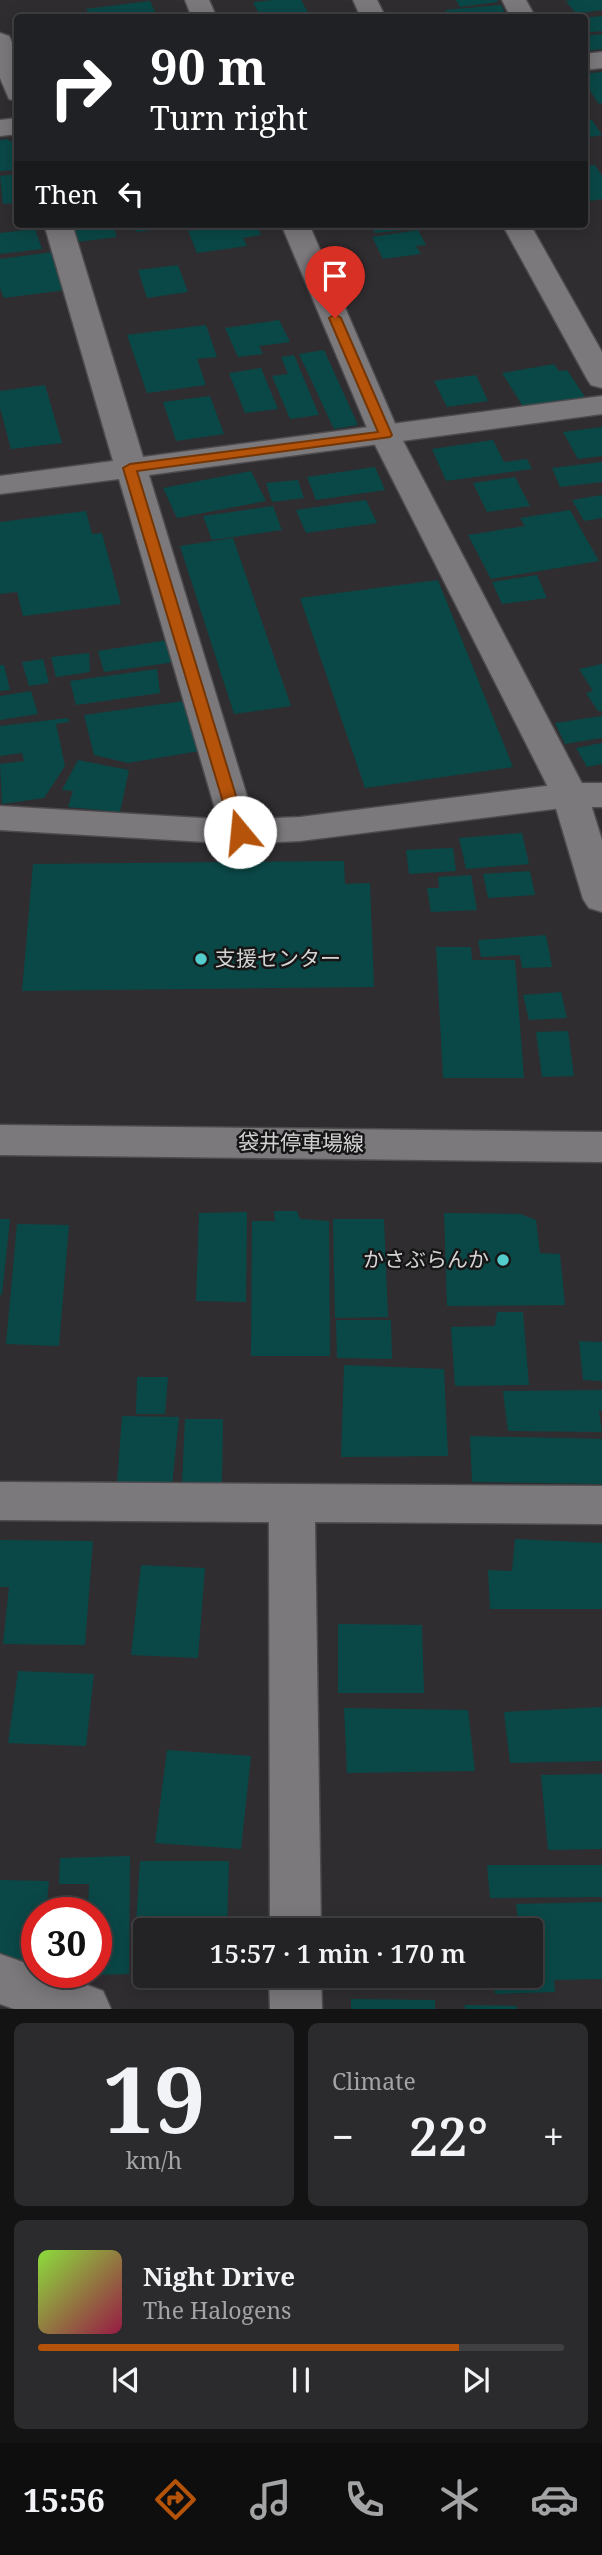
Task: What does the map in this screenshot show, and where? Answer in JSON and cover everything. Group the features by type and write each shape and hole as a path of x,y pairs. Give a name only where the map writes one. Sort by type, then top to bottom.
{"street":[{"path":"0,41 14,81"},
{"path":"59,228 240,832"},
{"path":"297,228 385,435 586,795 602,900"},
{"path":"518,228 602,379"},
{"path":"0,485 602,405"},
{"path":"0,818 240,832 300,829 586,795"},
{"name":"袋井停車場線","path":"0,1140 602,1147"},
{"path":"0,1501 602,1505"},
{"path":"292,1503 295,1918"},
{"path":"0,1979 85,2009"},
{"path":"295,1988 296,2009"}],"building":[{"path":"301,0 309,14 259,14 253,2"},
{"path":"456,0 497,0 498,2 460,7"},
{"path":"602,0 602,10 576,14 566,1"},
{"path":"150,1 156,14 89,14 86,9"},
{"path":"501,5 505,13 448,14 445,10"},
{"path":"602,16 602,31 588,33 588,18"},
{"path":"602,34 602,49 588,51 588,36"},
{"path":"602,72 602,103 599,104 588,88 588,74"},
{"path":"588,120 592,120 602,135 588,137"},
{"path":"0,140 14,142 14,170 0,171"},
{"path":"595,165 602,176 602,199 588,201 588,166"},
{"path":"14,174 14,203 3,204 0,176"},
{"path":"72,228 114,228 117,237 77,242"},
{"path":"135,228 169,228 136,232"},
{"path":"258,228 261,235 243,238 247,246 197,253 188,231"},
{"path":"372,228 414,229 375,233"},
{"path":"35,229 42,249 0,254 0,233"},
{"path":"418,230 426,245 416,246 421,254 383,259 372,237"},
{"path":"53,252 66,290 4,298 0,288 0,259"},
{"path":"178,265 188,292 147,298 138,270"},
{"path":"279,320 290,342 259,346 263,354 238,357 225,328"},
{"path":"206,325 217,357 197,359 206,385 147,393 127,335"},
{"path":"324,350 358,425 334,429 299,354"},
{"path":"294,355 319,415 290,419 272,376 288,374 281,357"},
{"path":"554,364 559,371 567,370 585,397 524,408 502,373"},
{"path":"261,368 278,409 245,413 229,373"},
{"path":"476,375 488,401 447,407 434,381"},
{"path":"45,385 62,443 11,449 0,408 0,391"},
{"path":"210,396 224,434 176,441 163,402"},
{"path":"602,427 602,456 578,459 563,432"},
{"path":"493,440 504,462 527,459 532,469 446,481 432,449"},
{"path":"602,462 602,482 560,487 552,468"},
{"path":"375,467 385,490 316,500 307,477"},
{"path":"251,471 266,501 177,518 163,488"},
{"path":"515,477 530,506 487,512 473,483"},
{"path":"298,480 304,498 272,502 266,483"},
{"path":"602,495 602,518 584,521 572,500"},
{"path":"366,500 377,523 306,533 296,510"},
{"path":"273,506 282,530 212,540 203,516"},
{"path":"570,510 599,561 491,579 468,535 525,526 520,518"},
{"path":"86,511 92,534 102,533 121,604 23,616 17,592 0,594 0,522"},
{"path":"233,538 291,706 234,714 180,546"},
{"path":"537,575 547,598 502,604 492,582"},
{"path":"438,580 513,767 365,788 300,598"},
{"path":"168,640 175,662 104,672 98,651"},
{"path":"89,653 90,672 56,677 51,657"},
{"path":"43,659 49,683 29,686 22,662"},
{"path":"602,664 602,711 598,711 586,693 593,691 579,669"},
{"path":"0,665 4,665 10,690 0,691"},
{"path":"157,669 160,693 76,705 70,681"},
{"path":"31,691 38,714 0,720 0,696"},
{"path":"184,701 206,750 128,763 94,755 84,715"},
{"path":"602,716 602,738 565,744 555,723"},
{"path":"68,718 69,722 56,724 65,766 44,798 2,804 0,764 24,761 22,753 0,756 0,726"},
{"path":"602,743 602,764 587,767 576,748"},
{"path":"78,760 129,770 120,812 68,807 73,791 62,790"},
{"path":"522,833 529,864 466,869 459,838"},
{"path":"453,848 456,871 409,874 406,850"},
{"path":"344,861 345,884 370,883 374,987 22,991 33,864"},
{"path":"530,871 535,895 488,898 483,874"},
{"path":"471,875 477,910 431,912 427,888 439,888 438,877"},
{"path":"546,935 552,967 522,968 520,955 481,957 478,940"},
{"path":"436,947 471,947 472,960 515,960 524,1078 443,1078"},
{"path":"561,992 567,1018 529,1020 523,995"},
{"path":"568,1031 574,1076 542,1077 536,1032"},
{"path":"274,1211 297,1211 300,1219 329,1221 330,1356 251,1356 252,1221 275,1221"},
{"path":"247,1212 246,1302 196,1301 199,1213"},
{"path":"444,1213 520,1214 536,1220 540,1253 560,1254 565,1305 447,1306"},
{"path":"0,1219 10,1219 2,1295 0,1295"},
{"path":"333,1219 384,1219 388,1317 335,1318"},
{"path":"17,1224 69,1225 59,1346 6,1344"},
{"path":"497,1312 523,1312 529,1385 455,1386 451,1327 495,1326"},
{"path":"336,1320 391,1320 392,1359 337,1358"},
{"path":"579,1341 602,1342 602,1381 583,1380"},
{"path":"344,1365 444,1369 448,1456 341,1457"},
{"path":"137,1377 168,1377 165,1414 136,1414"},
{"path":"602,1390 602,1411 599,1411 602,1432 508,1431 503,1391"},
{"path":"122,1416 179,1417 172,1486 117,1484"},
{"path":"185,1419 223,1419 222,1484 182,1484"},
{"path":"470,1436 602,1439 602,1484 472,1482"},
{"path":"515,1539 602,1543 602,1609 490,1609 488,1570 512,1571"},
{"path":"0,1540 93,1541 85,1645 3,1644 9,1587 0,1587"},
{"path":"141,1565 205,1568 198,1658 131,1655"},
{"path":"338,1624 422,1625 424,1693 338,1693"},
{"path":"18,1671 94,1674 86,1746 8,1743"},
{"path":"602,1707 602,1761 510,1763 504,1712"},
{"path":"344,1708 468,1710 475,1771 347,1773"},
{"path":"167,1750 251,1756 241,1849 155,1843"},
{"path":"602,1774 602,1849 548,1850 541,1775"},
{"path":"130,1856 129,1974 112,1975 112,1897 89,1897 89,1884 59,1884 60,1858"},
{"path":"140,1861 229,1861 227,1918 136,1918"},
{"path":"487,1865 602,1865 602,1897 490,1898"},
{"path":"0,1880 49,1881 48,1897 21,1897 21,1961 0,1960"},
{"path":"602,1902 602,1979 554,1980 555,1992 495,1994 494,1988 543,1988 543,1918 518,1918 516,1904"},
{"path":"351,1999 435,2000 435,2009 351,2009"},
{"path":"464,2005 517,2006 517,2009 466,2009"}],"place":[{"name":"支援センター","path":"201,959"},
{"name":"かさぶらんか","path":"503,1260"}],"route":[{"path":"240,832 130,468 385,435 335,318"}]}
